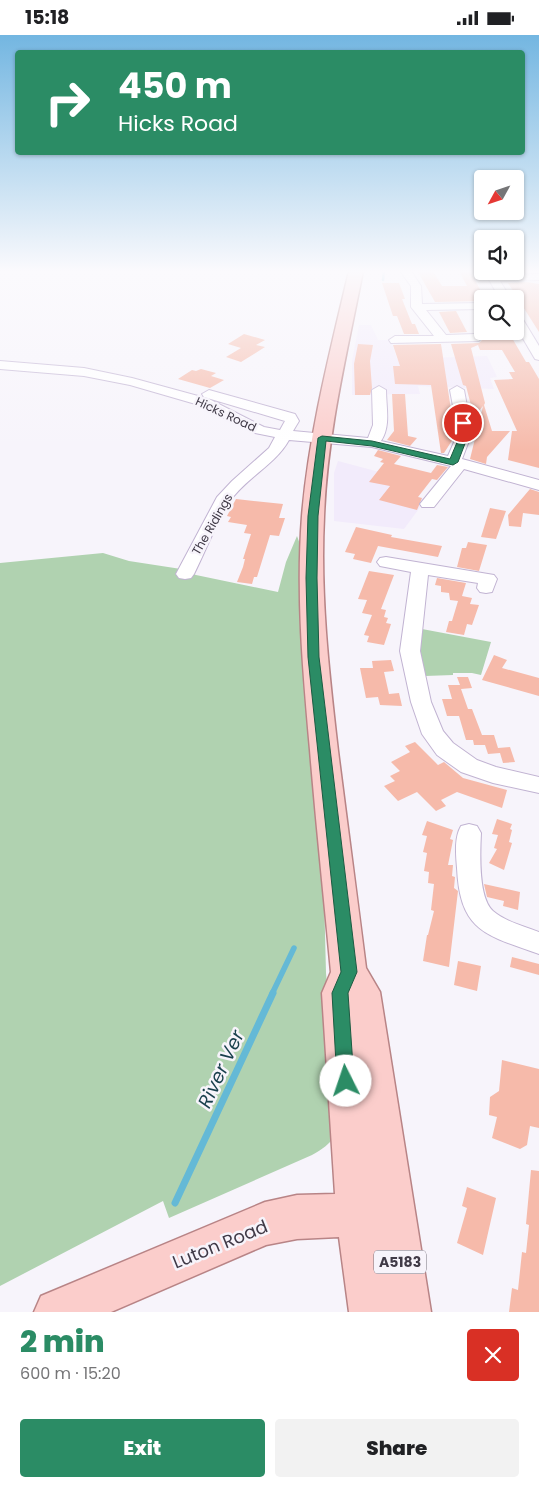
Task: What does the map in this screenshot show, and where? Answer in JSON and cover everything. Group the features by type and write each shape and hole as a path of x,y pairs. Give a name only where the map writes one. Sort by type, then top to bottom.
{"main road":[{"name":"A5183","path":"344,331 322,438 313,516 314,657 349,972 340,993 347,1098 376,1214 408,1312"},
{"name":"A5183","path":"372,1312 376,1214"},
{"name":"Luton Road","path":"57,1312 265,1224 297,1217 376,1214"}],"street":[{"path":"436,331 443,339"},
{"path":"524,331 539,356"},
{"path":"526,334 539,334"},
{"path":"395,340 474,338"},
{"name":"Hicks Road","path":"0,365 84,372 152,387 204,403 260,430 285,435 372,443 539,485"},
{"path":"171,383 290,417 292,421 285,435"},
{"path":"372,443 378,437 380,429 379,390"},
{"path":"428,504 457,463 465,433 457,390"},
{"name":"The Ridings","path":"184,574 223,500 237,484 275,451 285,435"},
{"path":"386,562 488,579 486,588"},
{"path":"420,568 410,651 421,702 433,734 445,749 469,765 492,775 539,785"},
{"path":"469,833 468,850 472,899 477,912 495,925 539,943"}],"shaded area":[{"path":"358,331 374,331 378,340 391,340 397,359 487,356 497,377 490,378 494,389 418,386 420,394 352,395 352,361"},
{"path":"338,461 398,477 387,489 426,499 404,529 334,521 334,473"}],"green space":[{"path":"297,536 301,547 323,854 326,973 338,1110 335,1132 326,1146 312,1155 169,1218 163,1201 0,1286 0,563 103,553 129,561 181,569 196,575 278,592 286,562"},
{"path":"422,629 491,642 481,675 453,673 453,675 425,676 419,650"}],"building":[{"path":"403,331 418,331 419,334 404,334"},
{"path":"449,331 467,332 450,333"},
{"path":"244,334 265,340 256,345 265,347 241,362 226,357 241,348 228,344"},
{"path":"482,340 513,340 539,379 539,468 508,460 512,431 517,431 494,380 513,379 509,372 515,372 502,350 480,350 478,345 471,348 492,431 510,431 487,457 486,464 470,459 483,406 474,417 466,386 463,385 451,344 479,343"},
{"path":"358,344 373,345 370,361 372,388 370,395 355,395 354,364"},
{"path":"441,344 455,436 444,453 441,453 431,385 395,384 393,366 400,366 393,345"},
{"path":"201,369 216,373 211,376 224,380 210,388 178,379 192,370"},
{"path":"392,394 405,394 408,436 417,438 410,446 387,440 394,431"},
{"path":"378,450 401,456 394,464 431,473 437,465 448,467 437,480 432,479 418,497 422,498 417,510 379,500 390,486 369,482 384,463 380,462 383,459 374,456"},
{"path":"530,489 539,492 539,515 523,513 521,527 509,526 508,515"},
{"path":"236,499 283,504 279,518 285,518 279,536 270,535 257,577 254,577 252,584 237,582 243,567 245,559 243,559 251,534 244,533 247,525 228,522 231,517 227,516"},
{"path":"490,508 506,511 496,539 481,537"},
{"path":"356,527 392,535 391,537 442,546 438,557 378,546 371,563 353,559 355,554 345,552"},
{"path":"468,542 487,545 479,571 457,567 462,548 466,548"},
{"path":"369,571 394,575 381,609 386,610 384,617 388,618 386,623 391,624 384,645 367,642 369,636 364,635 372,615 362,613 367,600 358,599"},
{"path":"437,578 466,583 462,596 472,598 470,604 479,605 472,625 467,624 464,635 446,632 449,621 452,621 458,601 450,600 449,593 441,592 441,586 435,585"},
{"path":"494,655 507,660 502,668 539,678 539,696 482,680"},
{"path":"391,660 394,671 384,672 389,694 399,693 402,706 380,705 378,697 366,698 360,668 373,668 372,661"},
{"path":"457,677 468,677 472,688 461,689 468,709 472,709 482,735 494,735 498,748 510,747 515,762 503,763 500,753 488,754 485,745 474,745 473,740 466,740 459,716 447,716 442,699 452,699 448,685 460,685"},
{"path":"415,742 438,765 444,762 463,778 507,790 502,808 457,792 441,800 446,806 436,811 417,792 398,801 384,786 395,781 390,776 400,771 391,762 410,752 405,746"},
{"path":"497,819 512,824 509,842 512,843 504,870 489,863 497,849 494,848 498,835 492,834"},
{"path":"427,821 453,830 450,839 453,840 448,865 453,865 454,888 458,891 449,967 423,961 427,935 434,911 431,910 434,884 428,883 429,872 424,871 427,853 423,852 427,836 422,835"},
{"path":"484,884 520,892 518,910 503,906 504,901 487,897"},
{"path":"512,957 539,964 539,975 510,967"},
{"path":"458,961 481,966 477,991 454,985"},
{"path":"502,1060 539,1069 539,1128 530,1126 527,1145 520,1149 492,1138 497,1117 489,1115 490,1097 499,1091"},
{"path":"531,1170 539,1171 539,1312 509,1312 512,1288 518,1290 522,1252 526,1253 529,1225 526,1224"},
{"path":"467,1187 496,1198 483,1255 457,1243 467,1208 462,1206"}],"waterway":[{"name":"River Ver","path":"272,994 294,948"},
{"name":"River Ver","path":"175,1203 273,993"}],"route":[{"path":"346,1081 340,993 349,972 314,657 313,516 322,438 372,443 453,462 465,433 463,423"}]}
